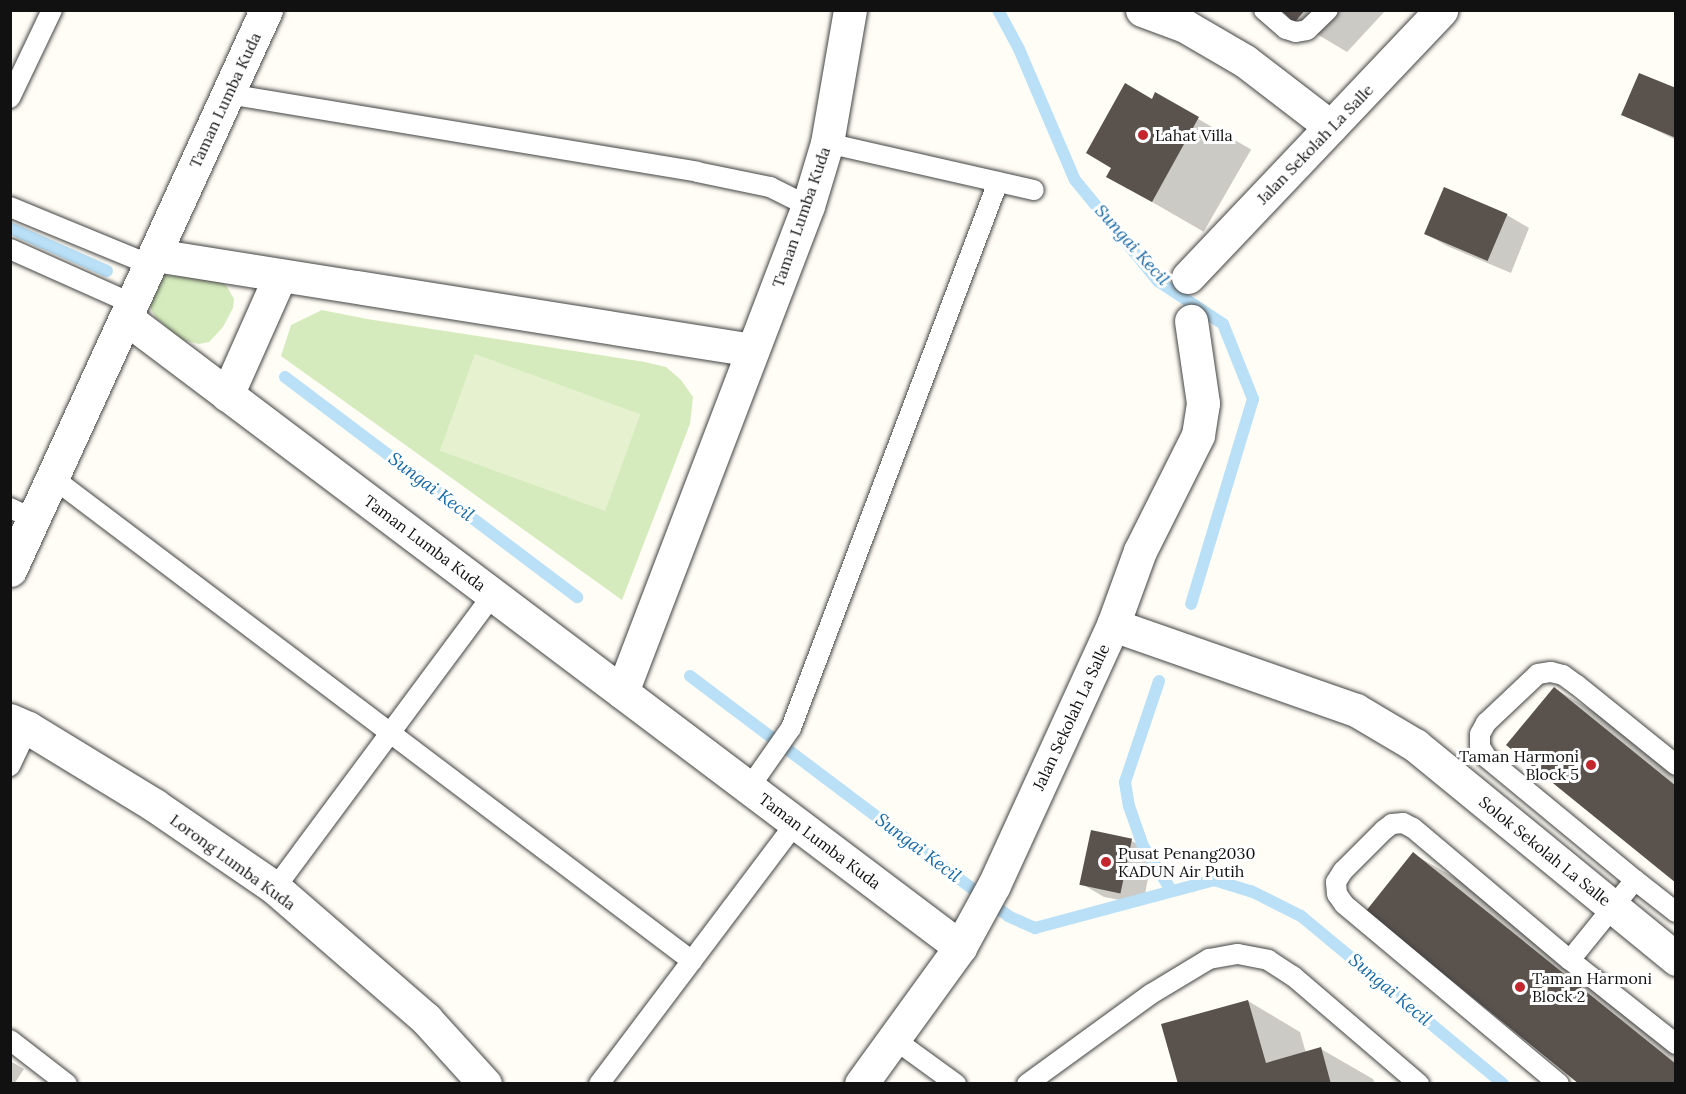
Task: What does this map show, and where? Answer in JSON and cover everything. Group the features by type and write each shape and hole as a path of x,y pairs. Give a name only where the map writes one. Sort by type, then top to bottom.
{"street":[{"name":"Taman Lumba Kuda","path":"10,570 22,513 53,478 266,10"},
{"name":"Taman Lumba Kuda","path":"622,692 808,206 827,143 850,10"},
{"path":"1142,10 1185,26 1245,61 1331,127"},
{"name":"Jalan Sekolah La Salle","path":"1188,277 1441,10"},
{"path":"153,260 280,276 752,350"},
{"path":"227,395 280,276"},
{"name":"Taman Lumba Kuda","path":"129,311 227,395 622,692 758,775 796,823 960,947"},
{"name":"Jalan Sekolah La Salle","path":"861,1083 960,947 994,885 1113,625 1140,551 1198,435 1203,403 1191,321"},
{"name":"Solok Sekolah La Salle","path":"1113,625 1356,710 1414,745 1676,959"},
{"name":"Lorong Lumba Kuda","path":"19,724 154,805 275,888 426,1019 485,1083"}],"lane":[{"path":"10,98 52,10"},
{"path":"1264,10 1286,29 1296,32 1307,30 1328,10"},
{"path":"228,94 770,186 808,206"},
{"path":"827,143 1034,190"},
{"path":"758,775 791,728 998,182"},
{"path":"10,207 153,260"},
{"path":"10,249 129,311"},
{"path":"53,478 692,961"},
{"path":"275,888 493,594"},
{"path":"1676,765 1577,685 1563,675 1551,672 1538,674 1486,723 1479,734 1480,747 1487,758 1676,912"},
{"path":"10,766 19,724"},
{"path":"599,1083 796,823"},
{"path":"1558,1083 1344,904 1337,894 1336,882 1342,871 1392,824 1402,823 1413,828 1570,960 1676,1044"},
{"path":"1570,960 1635,880"},
{"path":"1027,1083 1151,994 1209,959 1238,954 1268,960 1293,976 1419,1083"},
{"path":"894,1039 956,1083"},
{"path":"10,1040 67,1083"}],"green space":[{"path":"166,275 214,279 226,285 234,299 233,308 223,327 209,342 199,344 182,340 155,317 148,302 154,283"},
{"path":"322,310 645,362 666,367 681,380 693,397 690,424 622,600 281,356 291,325"},
{"path":"475,354 640,414 605,511 440,451"}],"building":[{"path":"1281,10 1305,10 1294,23"},
{"path":"1639,73 1676,88 1676,138 1621,115"},
{"name":"Lahat Villa","path":"1125,83 1152,99 1155,92 1199,117 1152,202 1106,177 1111,168 1086,153"},
{"path":"1444,187 1508,214 1488,261 1424,234"},
{"name":"Taman Harmoni Block 5","path":"1554,687 1676,786 1676,883 1506,745"},
{"name":"Pusat Penang2030 KADUN Air Putih","path":"1091,830 1132,839 1120,894 1079,885"},
{"name":"Taman Harmoni Block 2","path":"1413,852 1676,1064 1676,1084 1579,1084 1366,911"},
{"path":"1248,1000 1266,1063 1321,1047 1331,1084 1178,1084 1161,1024"}],"waterway":[{"name":"Sungai Kecil","path":"998,10 1019,49 1075,180 1158,281 1223,324 1253,399 1191,604"},
{"name":"Sungai Kecil","path":"10,228 107,271"},
{"name":"Sungai Kecil","path":"285,377 577,597"},
{"name":"Sungai Kecil","path":"690,676 1008,916 1035,928 1214,880 1251,891 1301,916 1503,1084"},
{"name":"Sungai Kecil","path":"1159,681 1125,782 1129,806 1143,846 1171,890"}],"place":[{"name":"Lahat Villa","path":"1143,135"},
{"name":"Taman Harmoni Block 5","path":"1591,765"},
{"name":"Pusat Penang2030 KADUN Air Putih","path":"1106,862"},
{"name":"Taman Harmoni Block 2","path":"1520,987"}]}
